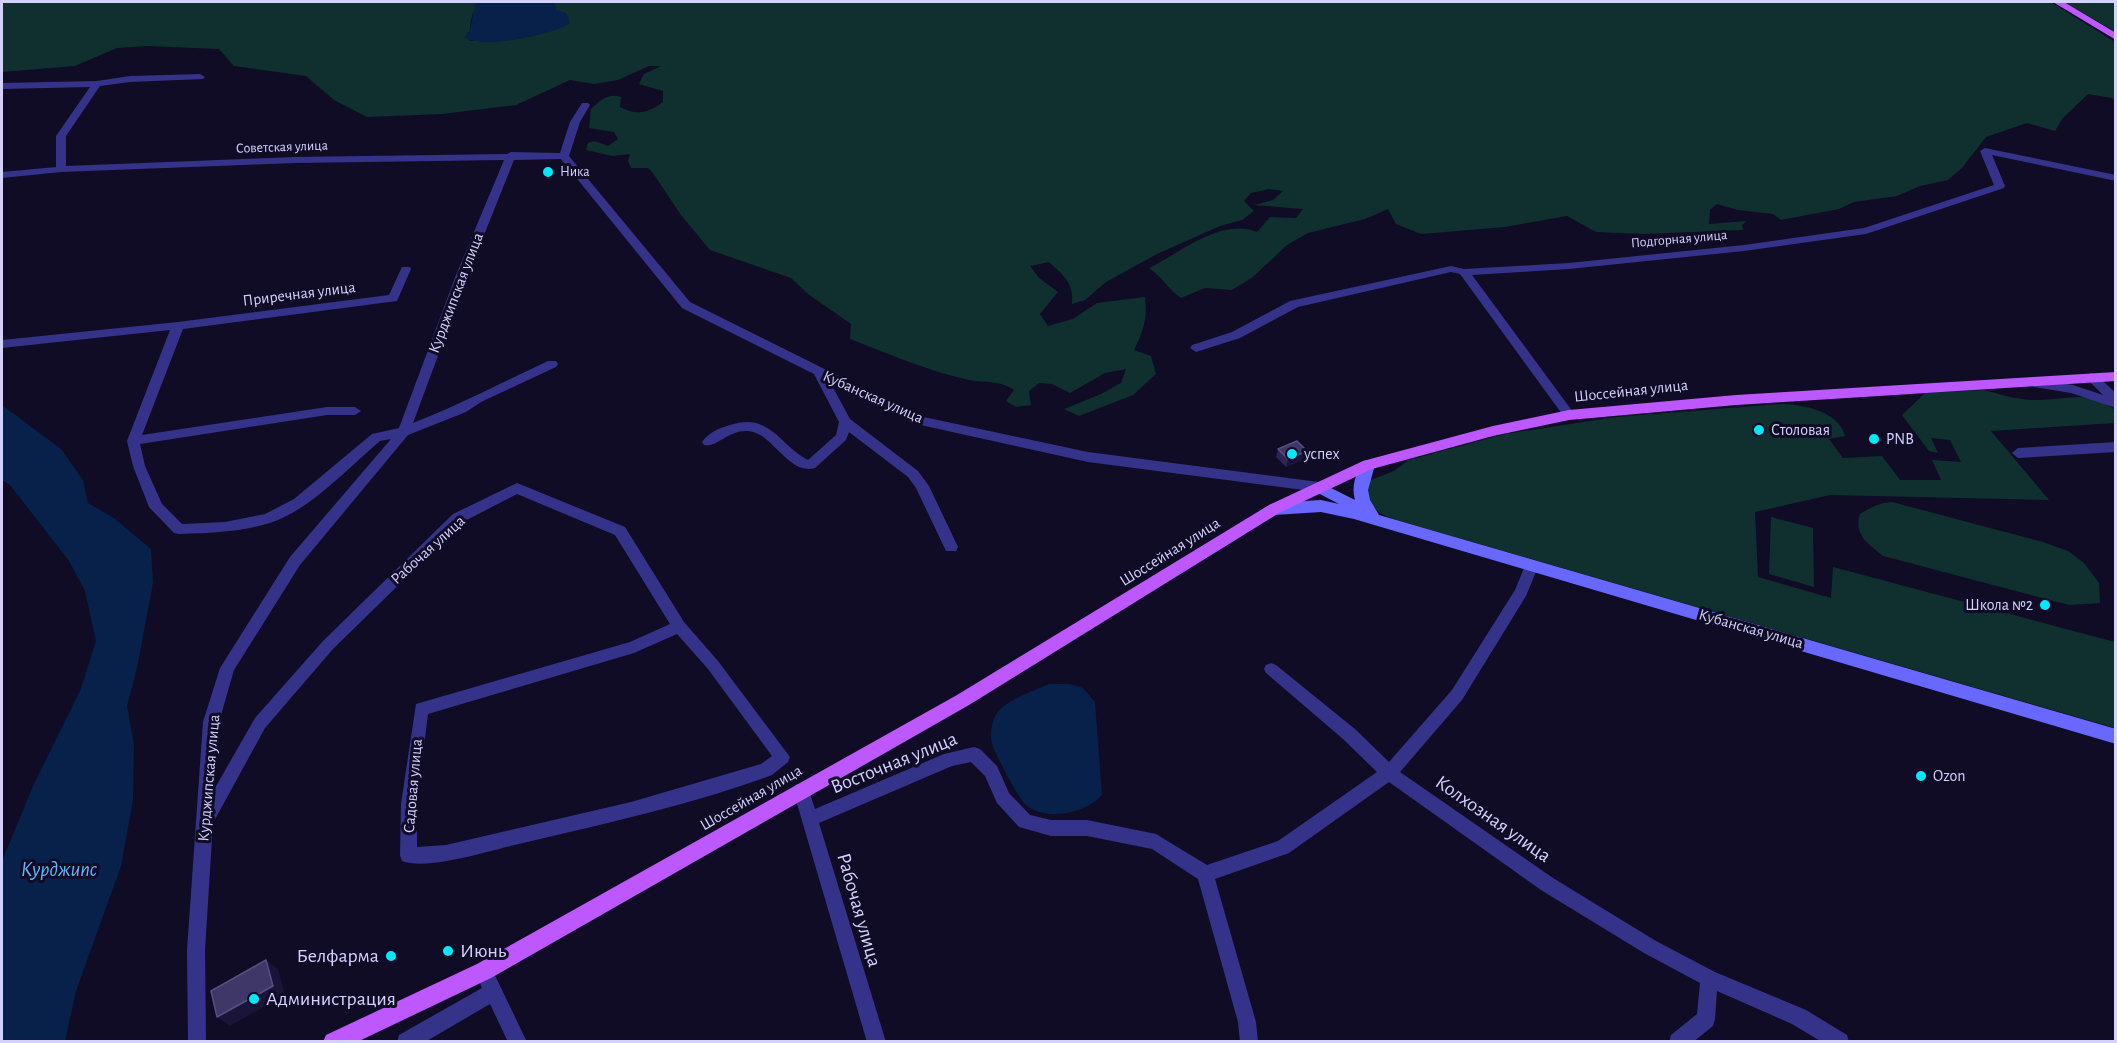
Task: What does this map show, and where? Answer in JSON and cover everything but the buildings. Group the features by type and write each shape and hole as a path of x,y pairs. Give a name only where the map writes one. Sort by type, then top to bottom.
{"main road":[{"path":"2058,2 2115,37"},
{"name":"Шоссейная улица","path":"333,1041 484,971 963,700 1274,509 1368,465 1493,430 1569,415 1725,401 2115,376"},
{"path":"1368,465 1360,483 1361,497 1370,512 1387,523"},
{"path":"1319,487 1387,523"},
{"path":"1274,509 1321,506 1387,523"},
{"name":"Кубанская улица","path":"1387,523 2115,737"}],"street":[{"path":"2,86 97,84 130,79 200,77"},
{"path":"61,169 60,136 97,84"},
{"path":"564,156 575,122 585,105"},
{"name":"Подгорная улица","path":"1196,348 1236,335 1294,304 1451,269 1464,272 1569,266 1744,248 1866,231 2000,186 1985,151 2115,178"},
{"name":"Курджипская улица","path":"197,1041 196,950 211,722 227,668 295,561 404,432 462,275 512,156"},
{"name":"Советская улица","path":"2,175 61,169 296,160 564,156"},
{"name":"Кубанская улица","path":"564,156 686,305 916,420 1088,457 1319,487"},
{"name":"Приречная улица","path":"2,344 178,326 393,298 406,269"},
{"path":"1464,272 1569,415"},
{"path":"178,326 133,441 139,466 156,507 179,529 225,527 268,518 299,502 376,437 404,432"},
{"name":"Курджипская улица","path":"404,432 462,409 477,399 552,364"},
{"path":"820,374 844,422 913,474 922,486 951,547"},
{"path":"2091,377 2115,402"},
{"path":"2026,382 2073,389 2115,402"},
{"path":"133,441 327,411 355,411"},
{"path":"708,442 720,433 737,428 761,428 793,457 810,465 842,437 844,422"},
{"path":"2018,453 2115,447"},
{"name":"Рабочая улица","path":"204,823 260,723 328,645 458,518 517,488 620,531 679,626 713,665 782,757"},
{"path":"1250,1041 1247,1022 1205,874 1283,847 1389,773 1457,695 1521,592 1531,567"},
{"name":"Садовая улица","path":"679,626 634,647 421,709 409,804 408,855 447,853 631,810 766,770 782,757"},
{"name":"Колхозная улица","path":"1271,669 1348,734 1389,773 1547,884 1650,947 1709,978 1799,1017 1840,1041"},
{"name":"Восточная улица","path":"811,819 950,759 974,754 991,771 1003,798 1025,822 1051,828 1087,828 1156,842 1205,874"},
{"name":"Рабочая улица","path":"801,790 876,1041"},
{"path":"484,971 518,1041"},
{"path":"1678,1041 1706,1019 1709,978"},
{"path":"406,1041 494,991"}],"green space":[{"path":"2,2 481,2 474,10 471,20 470,41 520,39 567,14 555,10 555,5 551,2 2051,2 2115,42 2116,103 2112,98 2088,94 2063,118 2055,131 2027,123 1986,137 1962,168 1948,180 1920,186 1897,196 1854,202 1839,209 1781,220 1773,214 1738,210 1717,204 1710,210 1709,224 1747,221 1742,225 1743,230 1643,234 1596,232 1567,216 1505,227 1421,234 1396,224 1388,209 1365,219 1308,233 1287,245 1253,277 1232,290 1205,288 1181,298 1149,268 1215,233 1229,229 1257,232 1270,217 1296,218 1303,209 1254,205 1273,200 1283,191 1269,189 1251,193 1244,201 1254,211 1242,220 1220,226 1157,254 1106,282 1085,300 1072,304 1070,285 1049,262 1030,266 1039,278 1058,292 1040,314 1048,326 1073,319 1097,303 1145,297 1144,325 1134,350 1151,356 1156,374 1133,395 1079,416 1064,409 1121,383 1126,369 1105,373 1070,393 1052,384 1039,383 1029,391 1031,405 1016,407 1006,401 1014,390 1009,387 939,372 850,339 851,324 808,294 791,278 710,250 681,215 653,173 648,168 631,168 628,161 630,154 612,156 586,150 588,143 594,141 608,146 618,139 614,132 589,128 591,109 601,100 612,96 621,97 620,107 632,112 647,111 663,102 663,91 639,84 644,74 661,66 649,66 618,80 594,84 570,80 516,105 442,114 367,117 334,100 306,76 234,66 219,49 147,46 117,48 75,66 2,72"},
{"path":"2064,2 2115,2 2115,32 2109,28"},
{"path":"1984,390 2028,400 2076,397 2094,399 2115,410 2115,423 1991,431 2049,500 1830,495 1755,512 1758,577 1831,598 1833,567 2115,642 2115,728 1390,518 1380,513 1367,501 1368,481 1394,471 1409,460 1505,434 1616,417 1780,404 1799,405 1819,411 1835,420 1845,436 1829,439 1843,458 1882,456 1900,480 1941,480 1932,460 1961,462 1950,440 1931,438 1938,453 1929,451 1902,415 1925,393"},
{"path":"1892,502 2043,542 2068,551 2084,563 2099,583 2100,603 2069,605 1883,556 1864,538 1858,521 1860,514 1868,509"},
{"path":"1771,517 1813,528 1814,587 1769,574"}],"water":[{"path":"481,2 551,2 556,5 556,10 567,14 570,23 549,32 517,39 472,41 464,37 470,30 475,4"},
{"name":"Курджипс","path":"2,405 61,449 83,480 88,503 114,518 151,549 153,583 137,668 127,706 134,745 133,800 121,866 76,991 65,1041 2,1041 2,861 33,786 80,691 96,641 85,591 69,561 10,485 2,480"},
{"path":"1049,684 1070,684 1083,688 1095,702 1102,795 1086,807 1055,814 1044,813 1026,805 1018,795 991,740 993,720 1001,709 1021,696"}],"place":[{"name":"Ника","path":"548,172"},
{"name":"Столовая","path":"1759,430"},
{"name":"PNB","path":"1874,439"},
{"name":"успех","path":"1292,454"},
{"name":"Школа №2","path":"2045,605"},
{"name":"Ozon","path":"1921,776"},
{"name":"Июнь","path":"448,951"},
{"name":"Белфарма","path":"391,956"},
{"name":"Администрация","path":"254,999"}]}
